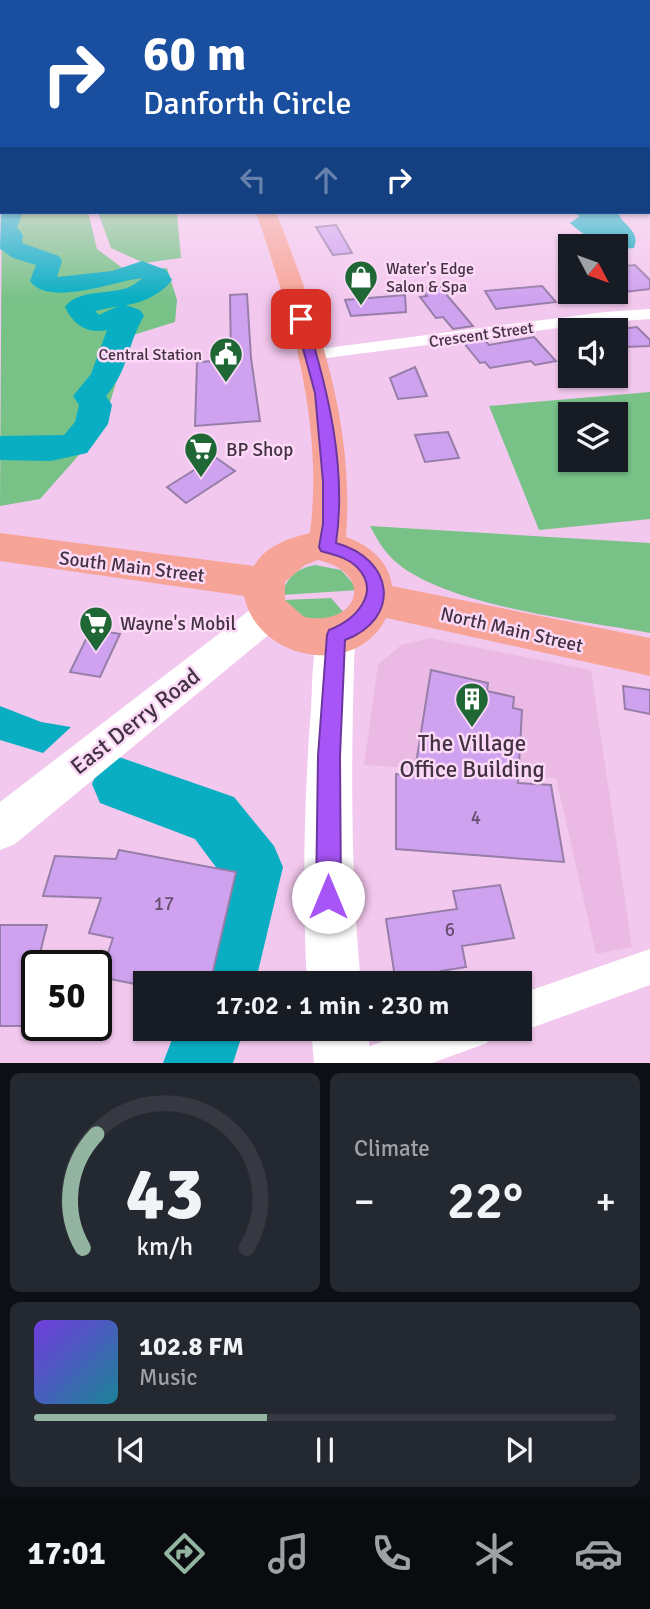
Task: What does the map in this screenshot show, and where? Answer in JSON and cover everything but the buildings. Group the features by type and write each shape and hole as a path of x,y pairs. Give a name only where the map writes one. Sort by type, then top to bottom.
{"main road":[{"path":"267,214 322,393 331,482 331,524 327,547"},
{"name":"South Main Street","path":"0,547 268,598"},
{"path":"309,547 327,547 350,553 371,573 375,586 372,608 360,622 336,635 317,637 298,634 282,626 268,598 272,569 284,557 309,547"},
{"name":"North Main Street","path":"375,598 574,643 650,657"},
{"path":"333,971 328,918 329,756 336,635"},
{"path":"340,1041 343,1063"}],"street":[{"name":"Crescent Street","path":"312,355 605,317 650,314"},
{"name":"East Derry Road","path":"0,829 268,598"},
{"path":"532,1009 650,968"},
{"path":"376,1063 439,1041"}],"shaded area":[{"path":"430,638 591,670 632,947 596,954 556,778 364,765 378,665 401,645"}],"green space":[{"path":"2,214 88,214 97,249 128,272 167,268 177,300 175,322 130,336 102,429 40,499 0,506"},
{"path":"99,214 177,214 181,258 144,263 111,248"},
{"path":"650,392 650,519 539,530 489,406"},
{"path":"370,526 650,543 650,633 510,608 437,586 408,571 387,553"},
{"path":"315,565 341,570 359,590 282,595 286,583 294,574"},
{"path":"331,598 346,615 319,621 304,617 282,600"}],"water":[{"path":"576,214 619,214 633,232 634,248 628,248 628,234 583,234 570,223 580,216"},
{"path":"0,706 41,722 71,727 43,753 0,740"}],"waterway":[{"path":"0,448 51,449 75,445 91,424 96,405 89,396 106,377 120,332 130,316 124,313 105,322 93,323 87,320 79,307 97,301 133,296 159,280 157,275 142,269 115,278 52,285 43,281 50,261 22,253 10,246 11,235 6,227 11,214"},
{"path":"119,784 214,817 253,867 225,971"},
{"path":"198,1063 206,1041"}],"place":[{"name":"Water's Edge Salon & Spa","path":"361,307"},
{"name":"Central Station","path":"226,384"},
{"name":"BP Shop","path":"201,479"},
{"name":"Wayne's Mobil","path":"96,653"},
{"name":"The Village Office Building","path":"472,729"}],"route":[{"path":"301,319 322,393 331,482 331,524 327,547 350,553 362,562 371,573 375,586 375,598 367,615 350,630 336,635 329,756 328,897"}]}
